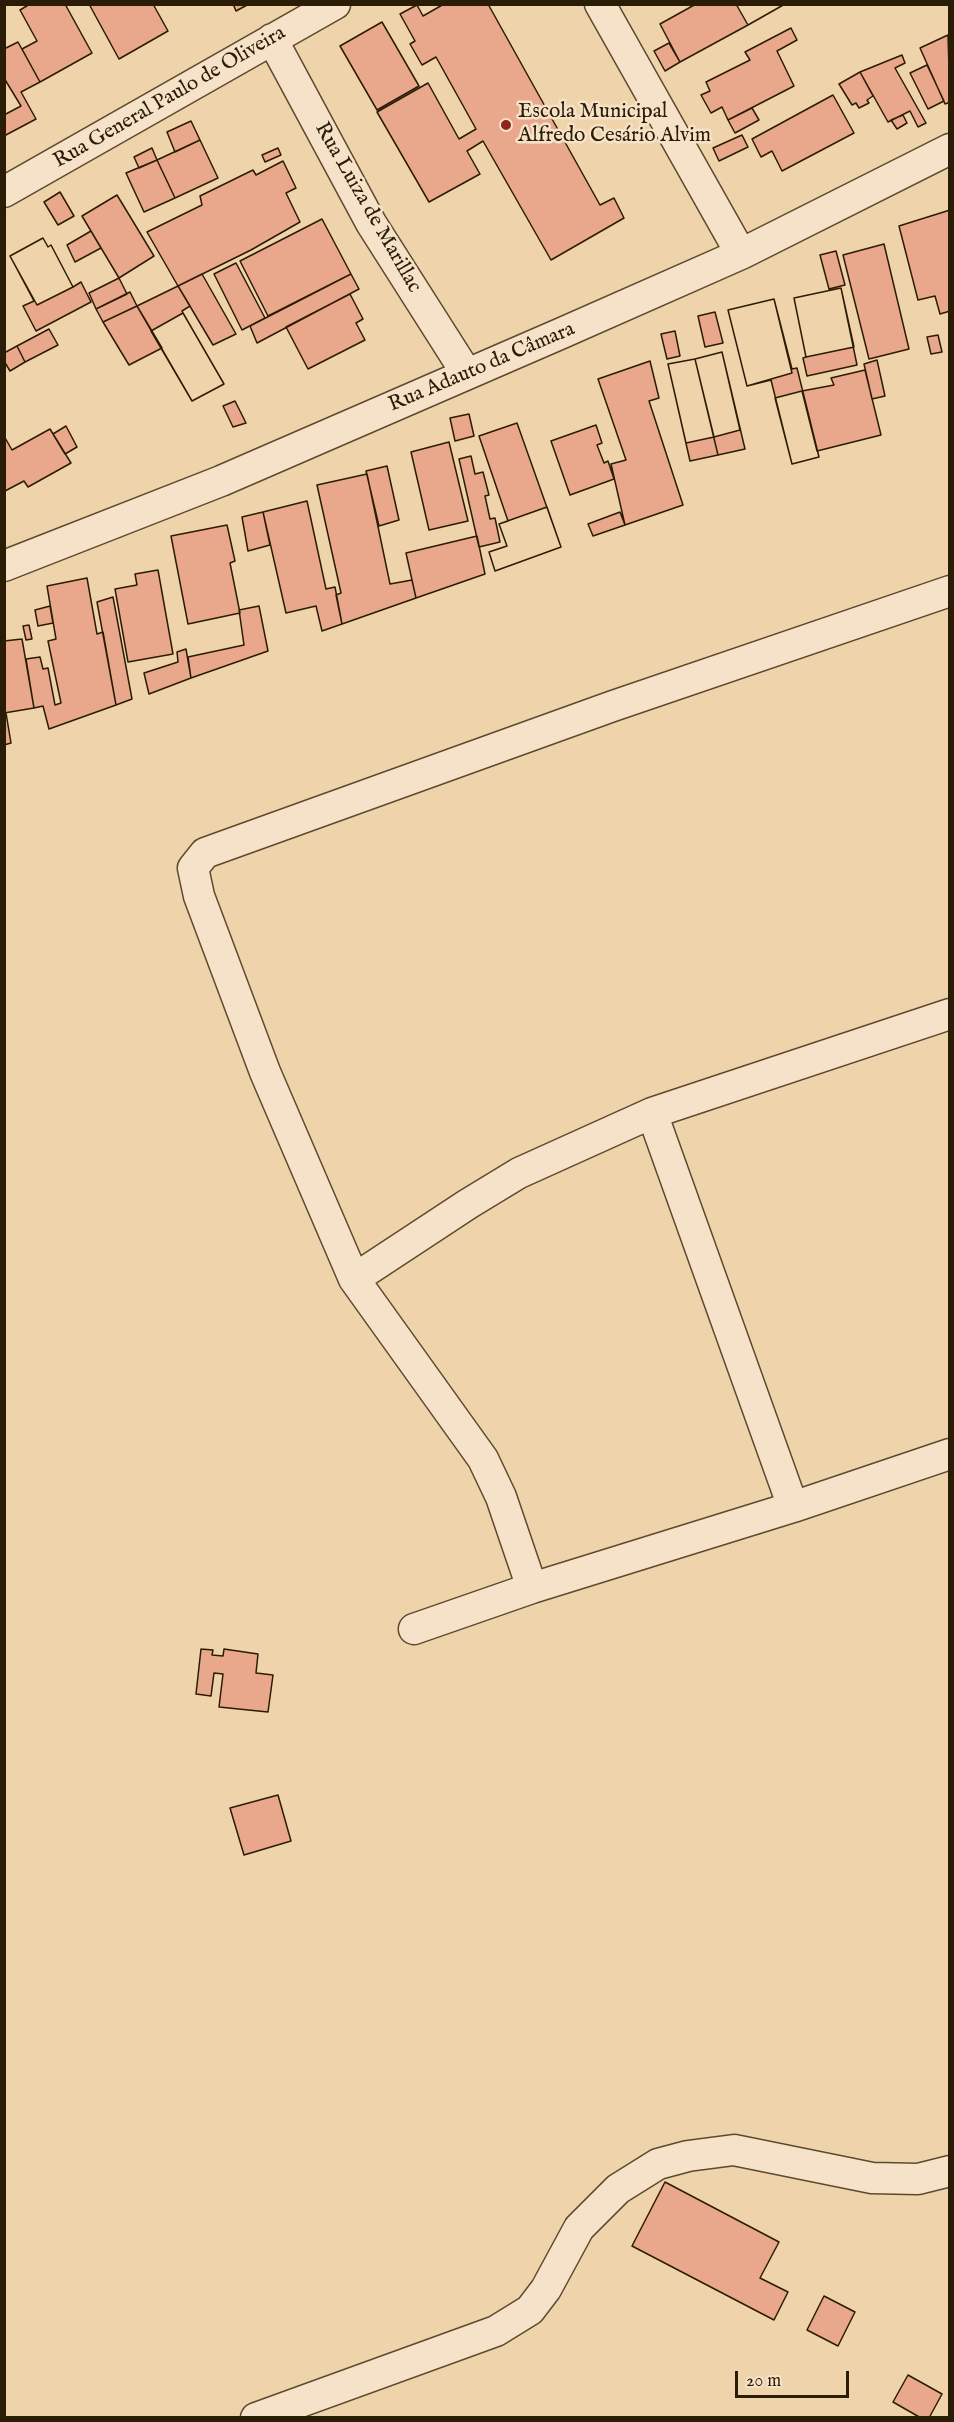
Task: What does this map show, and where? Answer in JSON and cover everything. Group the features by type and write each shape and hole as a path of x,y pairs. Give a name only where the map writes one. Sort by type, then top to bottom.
{"street":[{"name":"Rua General Paulo de Oliveira","path":"4,192 335,4"},
{"path":"600,4 741,254"},
{"name":"Rua Luiza de Marillac","path":"273,39 371,223 467,374"},
{"name":"Rua Adauto da Câmara","path":"4,566 221,481 741,254 950,149"},
{"path":"532,1588 501,1497 483,1459 354,1279 265,1072 199,896 193,868 205,853 591,714 950,591"},
{"path":"354,1279 519,1173 652,1113 950,1014"},
{"path":"652,1113 793,1507"},
{"path":"414,1629 532,1588 793,1507 950,1454"},
{"path":"256,2418 496,2331 530,2310 546,2289 579,2228 618,2188 658,2164 688,2156 734,2150 872,2178 918,2179 950,2171"}],"building":[{"path":"30,4 65,4 92,53 40,82 22,49 37,41 20,10"},
{"path":"89,4 153,4 168,31 119,59"},
{"path":"233,4 249,4 236,11"},
{"path":"444,4 488,4 600,205 614,198 624,218 551,260 483,141 467,151 480,174 429,202 377,112 428,83 459,139 476,129 436,57 422,65 410,44 415,41 400,14 417,5 423,16"},
{"path":"696,4 736,4 748,25 680,62 660,24"},
{"path":"736,4 785,4 748,25"},
{"path":"736,4 785,4 748,25"},
{"path":"382,22 419,86 377,110 340,46"},
{"path":"791,28 797,40 777,51 794,86 728,120 722,107 711,113 701,95 710,91 706,82 750,60 745,52"},
{"path":"948,35 950,102 945,104 920,48"},
{"path":"18,42 40,82 21,92 36,119 4,136 4,49"},
{"path":"669,43 680,62 665,71 654,51"},
{"path":"902,55 905,63 895,68 926,123 918,127 910,111 888,122 860,72"},
{"path":"927,65 944,101 928,109 910,73"},
{"path":"860,72 873,96 867,100 869,103 859,108 856,103 852,105 839,84"},
{"path":"4,78 21,106 4,115"},
{"path":"833,95 854,133 782,171 772,151 761,157 752,139"},
{"path":"752,108 759,120 735,133 728,120"},
{"path":"903,115 907,123 897,129 891,120"},
{"path":"191,121 200,140 175,152 167,132"},
{"path":"742,135 748,147 719,161 713,148"},
{"path":"200,140 218,178 175,198 157,160"},
{"path":"152,148 157,160 139,168 134,157"},
{"path":"278,148 281,155 265,162 262,155"},
{"path":"157,160 175,198 144,212 126,173"},
{"path":"283,161 296,188 286,193 300,222 251,250 178,286 147,232 202,205 200,196 253,170 256,175"},
{"path":"60,192 74,216 58,225 44,202"},
{"path":"117,195 154,256 119,278 82,216"},
{"path":"950,210 950,311 940,314 935,296 918,300 899,226"},
{"path":"322,219 351,274 268,316 240,261"},
{"path":"91,231 101,248 75,262 67,245"},
{"path":"43,238 48,247 51,245 73,287 37,305 10,256"},
{"path":"43,238 48,247 51,245 73,287 81,282 91,302 36,331 23,306 34,301 10,256"},
{"path":"884,244 909,349 869,359 843,255"},
{"path":"836,251 845,285 829,289 820,255"},
{"path":"236,263 265,318 242,330 214,274"},
{"path":"202,274 236,334 213,345 178,286"},
{"path":"351,274 359,289 257,343 250,326"},
{"path":"119,278 127,294 96,309 89,293"},
{"path":"178,286 190,306 182,311 224,384 192,401 137,306"},
{"path":"841,288 854,347 806,357 794,298"},
{"path":"841,288 857,365 807,376 803,358 806,357 794,298"},
{"path":"130,292 137,306 103,322 96,309"},
{"path":"350,294 363,319 356,323 365,340 308,369 286,327"},
{"path":"774,299 792,369 797,368 819,457 792,464 771,380 747,386 728,310"},
{"path":"774,299 792,373 747,386 728,310"},
{"path":"137,306 162,348 129,365 103,322"},
{"path":"715,312 723,343 705,347 698,316"},
{"path":"183,313 224,384 192,401 151,331"},
{"path":"49,329 58,345 25,362 17,346"},
{"path":"675,331 680,356 667,359 661,334"},
{"path":"938,335 942,352 931,354 927,337"},
{"path":"17,346 25,362 10,371 4,361 4,353"},
{"path":"722,352 740,430 714,437 695,359"},
{"path":"722,352 745,449 718,455 695,359"},
{"path":"695,359 714,437 686,443 668,364"},
{"path":"695,359 718,455 690,461 668,364"},
{"path":"877,360 885,396 872,399 864,364"},
{"path":"650,361 659,398 649,401 683,505 625,525 611,464 626,460 598,379"},
{"path":"865,370 881,435 817,451 802,391 834,385 831,378"},
{"path":"802,391 819,457 792,464 775,398"},
{"path":"235,401 246,423 233,427 223,406"},
{"path":"469,414 474,436 455,441 450,418"},
{"path":"517,423 561,547 495,571 489,552 507,546 499,524 508,521 479,436"},
{"path":"596,425 602,443 597,445 604,463 608,461 614,479 570,495 551,441"},
{"path":"66,426 77,447 65,454 53,434"},
{"path":"50,429 71,463 28,487 24,481 5,491 4,436 12,450"},
{"path":"449,442 468,521 429,530 411,452"},
{"path":"471,456 475,474 483,472 489,495 485,496 490,519 495,518 500,542 479,547 459,459"},
{"path":"387,466 399,520 379,526 366,471"},
{"path":"367,474 390,584 412,580 416,598 342,624 336,595 341,593 317,485"},
{"path":"307,501 326,589 335,587 342,624 322,631 316,606 286,613 263,512"},
{"path":"547,507 561,547 495,571 489,552 507,546 499,524"},
{"path":"263,512 270,545 248,551 242,517"},
{"path":"620,512 625,525 593,536 588,524"},
{"path":"227,525 235,561 230,563 240,613 188,624 171,536"},
{"path":"477,536 485,574 416,598 406,553"},
{"path":"158,570 173,654 128,662 115,589 137,585 135,574"},
{"path":"87,578 97,634 103,632 116,705 49,729 43,706 34,708 26,659 40,657 43,669 48,668 55,705 61,703 48,641 56,639 47,586"},
{"path":"113,597 132,699 116,705 97,602"},
{"path":"50,606 53,623 38,626 35,610"},
{"path":"259,606 268,651 191,678 188,657 244,645 239,610"},
{"path":"29,625 32,639 26,640 23,626"},
{"path":"22,639 34,708 4,713 4,641"},
{"path":"186,649 191,678 149,694 144,673 178,662 177,652"},
{"path":"4,713 6,713 11,743 4,745"},
{"path":"201,1649 213,1650 212,1655 223,1656 224,1649 258,1654 256,1673 273,1675 268,1712 219,1707 223,1674 214,1673 211,1696 196,1694"},
{"path":"278,1795 291,1841 244,1855 230,1808"},
{"path":"665,2182 779,2242 760,2278 788,2292 774,2320 632,2246"},
{"path":"824,2296 855,2312 838,2346 807,2330"},
{"path":"908,2375 942,2394 929,2418 921,2418 893,2402"}],"place":[{"name":"Escola Municipal Alfredo Cesário Alvim","path":"506,125"}]}
